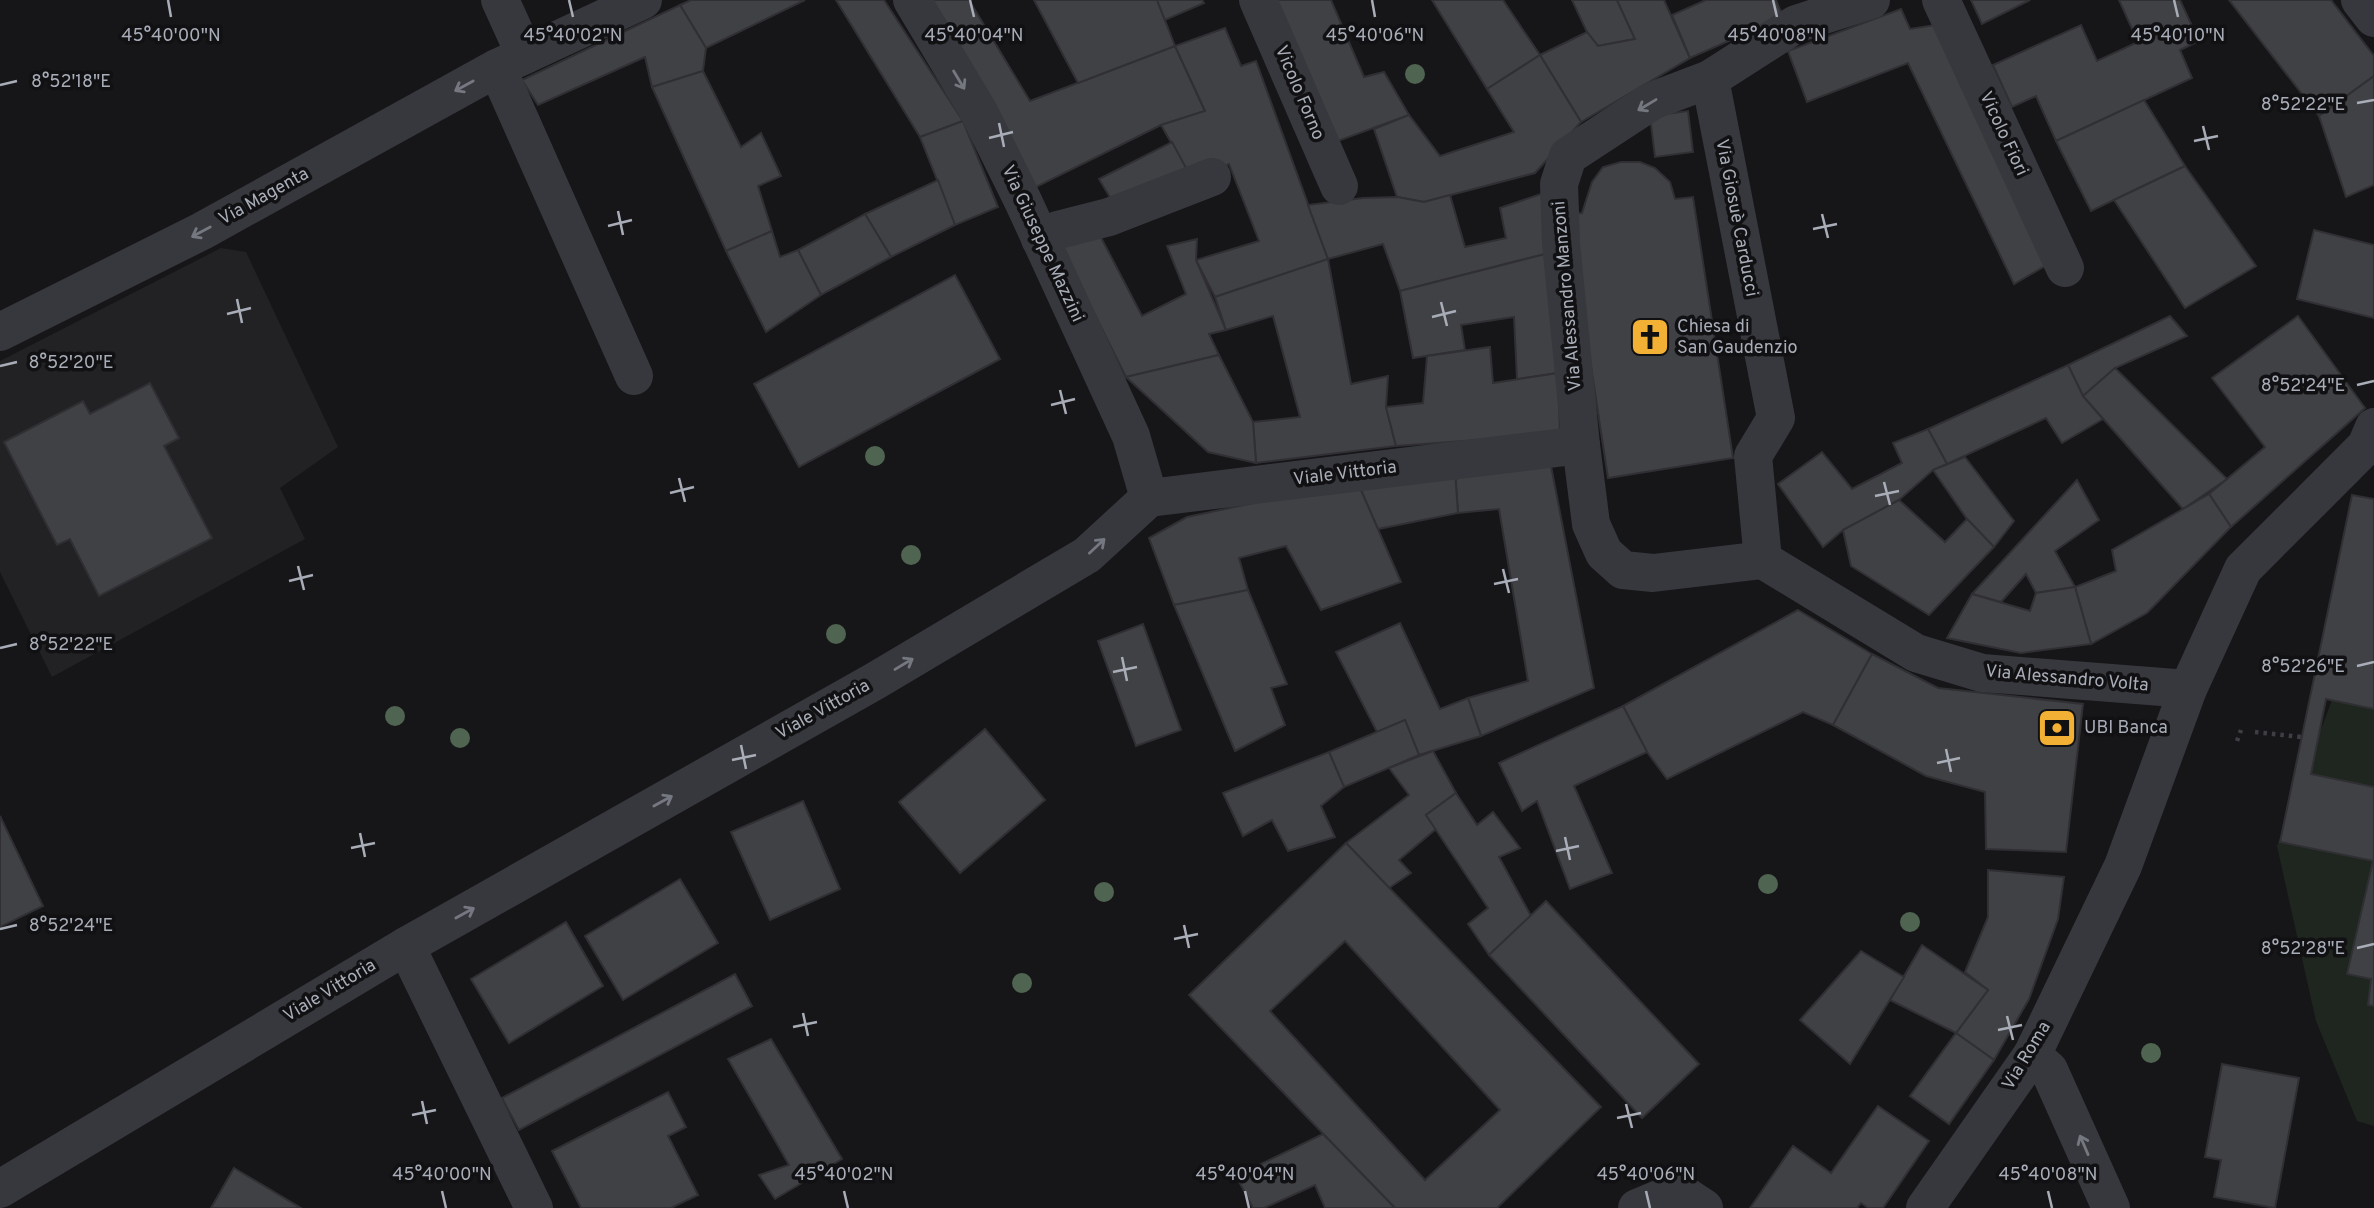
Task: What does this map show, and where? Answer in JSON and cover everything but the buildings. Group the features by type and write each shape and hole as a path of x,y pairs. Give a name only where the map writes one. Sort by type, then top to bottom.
{"street":[{"path":"499,0 511,61 634,376"},
{"path":"511,61 643,0"},
{"name":"Via Giuseppe Mazzini","path":"912,0 979,112 1023,201 1131,436 1149,498"},
{"name":"Vicolo Forno","path":"1258,0 1339,186"},
{"name":"Via Alessandro Manzoni","path":"1763,560 1653,573 1623,570 1604,553 1591,524 1581,445 1559,184 1568,156 1652,101 1710,79 1791,12 1871,0"},
{"name":"Vicolo Fiori","path":"1941,0 2065,268"},
{"path":"2360,0 2374,18"},
{"name":"Via Magenta","path":"0,332 202,231 511,61"},
{"name":"Via Giosuè Carducci","path":"1710,79 1776,418 1753,456 1763,560"},
{"path":"1040,239 1058,230 1109,217 1212,177"},
{"name":"Via Roma","path":"1924,1208 2032,1055 2111,894 2188,688 2243,569 2370,436"},
{"name":"Viale Vittoria","path":"0,1189 406,946 875,681 1087,555 1149,498 1581,445"},
{"name":"Via Alessandro Volta","path":"1763,560 1916,653 1982,673 2188,688"},
{"path":"406,946 534,1208"},
{"path":"2032,1055 2049,1070 2111,1208"},
{"path":"1637,1208 1678,1191 1704,1208"},
{"path":"0,1201 3,1208"}],"path":[{"path":"2236,741 2241,730"},
{"path":"2255,732 2301,737"}],"shaded area":[{"path":"221,248 246,252 338,447 280,488 305,539 52,677 0,572 0,361"},
{"path":"2374,589 2374,1126 2357,1121 2316,1021 2277,846"}],"place":[{"name":"Chiesa di San Gaudenzio","path":"1650,337"},
{"name":"UBI Banca","path":"2057,728"}]}
